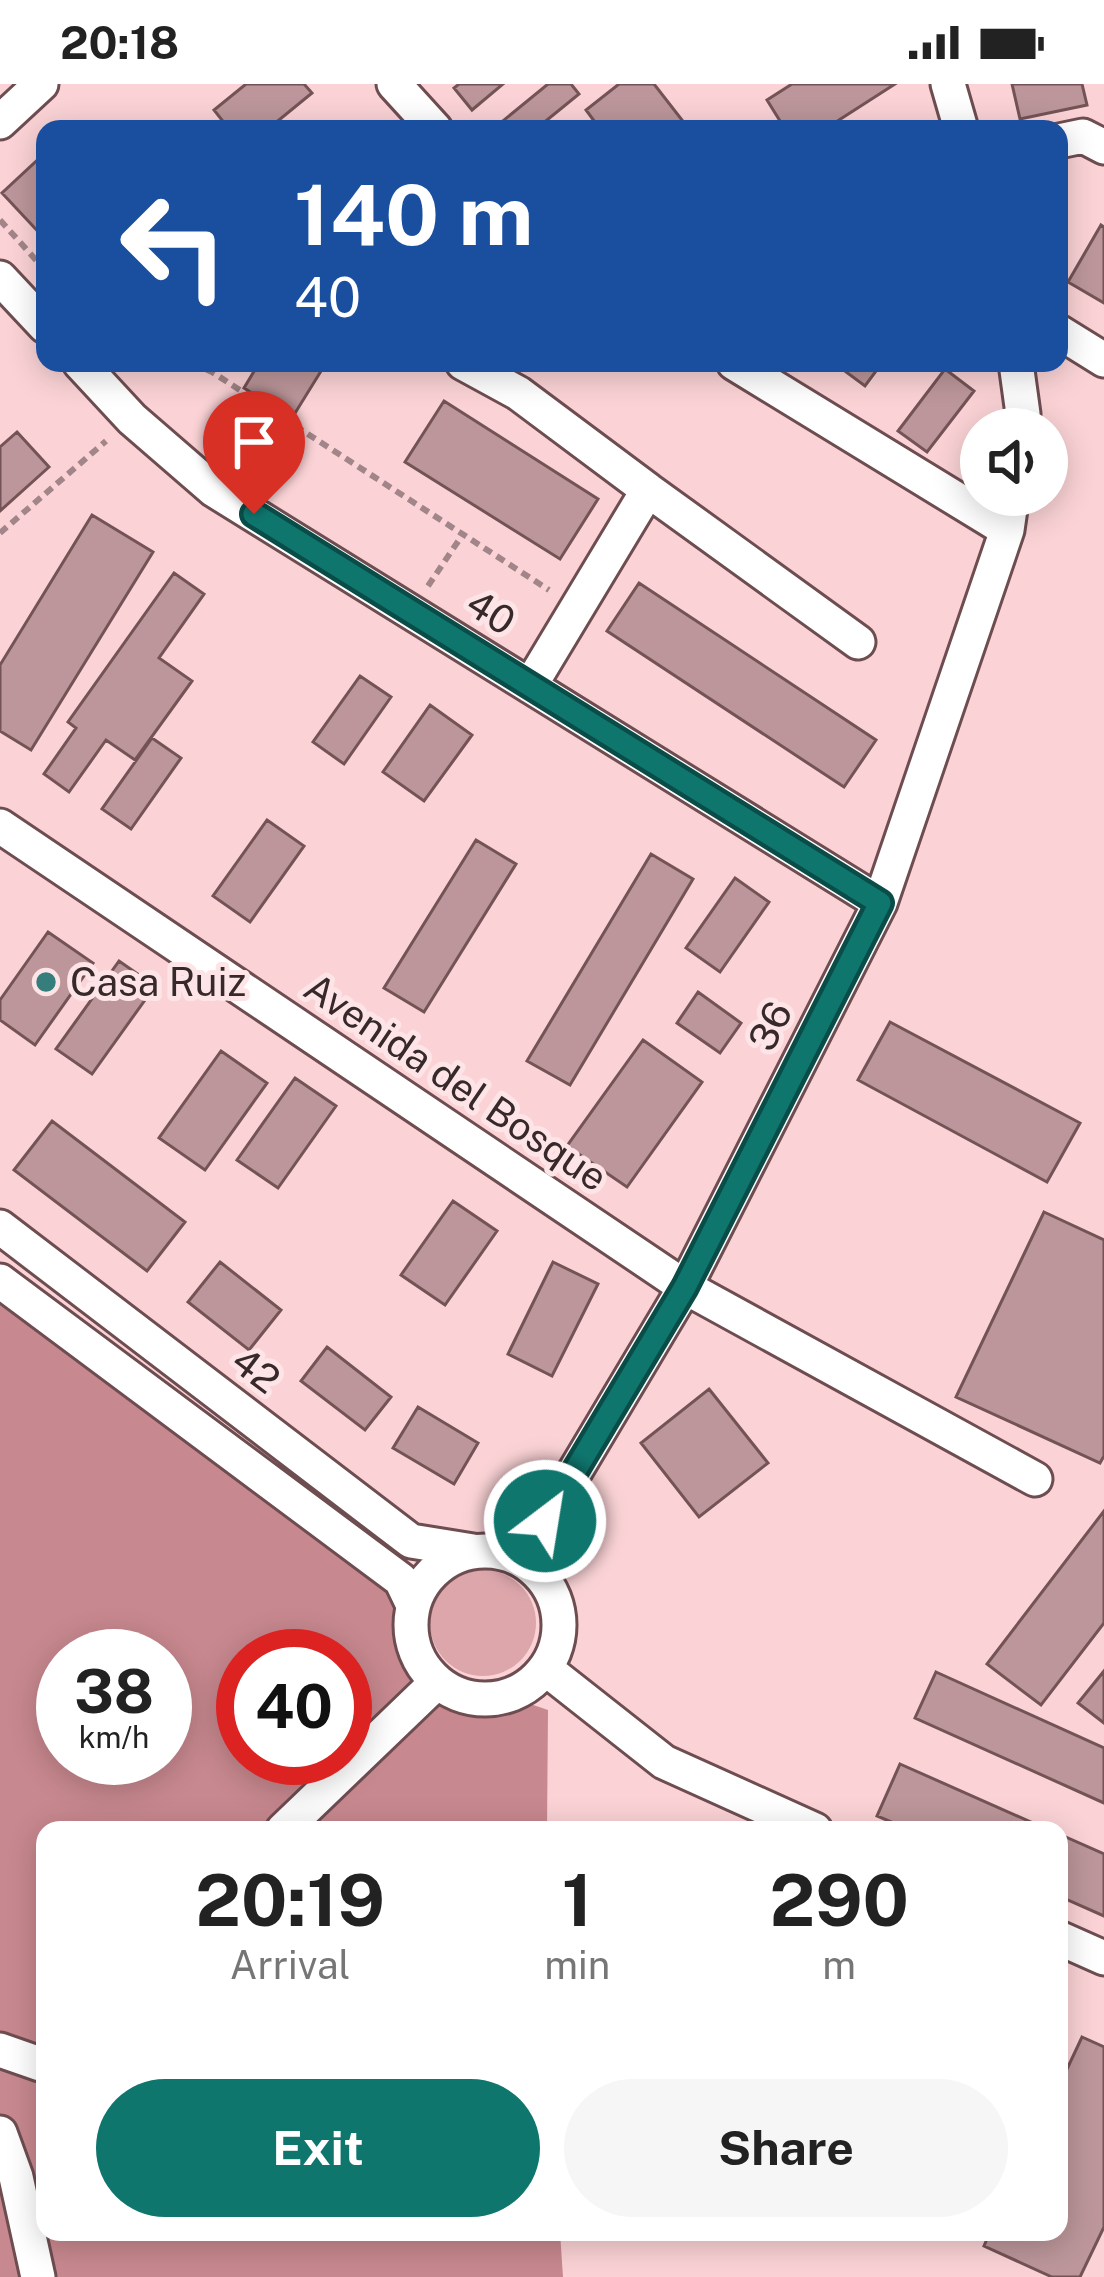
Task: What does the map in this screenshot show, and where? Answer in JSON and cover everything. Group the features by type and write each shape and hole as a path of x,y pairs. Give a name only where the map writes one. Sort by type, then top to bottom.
{"street":[{"path":"0,122 41,84"},
{"path":"394,84 427,120"},
{"path":"948,84 958,120"},
{"path":"1068,140 1083,136 1104,147"},
{"path":"0,278 36,316"},
{"path":"1068,338 1104,360"},
{"name":"40","path":"88,372 132,419 214,490 880,903"},
{"path":"480,372 518,393 858,642"},
{"path":"749,372 1007,530"},
{"path":"1017,372 1022,408"},
{"path":"530,686 648,490"},
{"name":"36","path":"522,1560 685,1287 880,903 1009,516"},
{"name":"Avenida del Bosque","path":"0,826 685,1287 1034,1479"},
{"name":"42","path":"0,1227 411,1541 473,1552 498,1551 522,1560"},
{"name":"42","path":"0,1281 401,1580 413,1605"},
{"path":"473,1552 452,1558 422,1586 413,1605 411,1633 419,1660 437,1682 464,1696 494,1699 523,1689 546,1669 559,1640 559,1609 545,1581 522,1560"},
{"path":"546,1669 664,1762 795,1821"},
{"path":"292,1821 437,1682"},
{"path":"1068,1942 1104,1958"},
{"path":"0,2050 36,2064"},
{"path":"0,2133 16,2177 38,2277"}],"path":[{"path":"0,220 36,260"},
{"path":"212,372 577,608"},
{"path":"0,532 132,419"},
{"path":"412,612 463,534"}],"shaded area":[{"path":"0,1290 400,1587 410,1608 407,1631 415,1662 433,1684 456,1697 479,1702 510,1697 548,1710 547,1821 36,1821 36,2241 561,2241 563,2277 0,2277"},
{"path":"483,1570 503,1574 520,1586 532,1603 536,1623 532,1643 520,1660 503,1672 483,1676 463,1672 446,1660 434,1643 430,1623 434,1603 446,1586 463,1574"}],"building":[{"path":"246,84 304,84 312,93 279,120 222,120 214,110"},
{"path":"503,84 472,110 454,88"},
{"path":"548,84 571,84 579,94 547,120 504,120"},
{"path":"619,84 654,84 682,120 593,120 586,110"},
{"path":"792,84 895,84 839,120 779,120 767,100"},
{"path":"1012,84 1082,84 1087,105 1020,119"},
{"path":"36,161 36,229 2,193"},
{"path":"1101,225 1104,227 1104,303 1068,282"},
{"path":"254,372 320,372 292,418 244,388"},
{"path":"846,372 875,372 865,386"},
{"path":"943,372 949,372 974,391 927,452 898,431"},
{"path":"444,401 598,499 560,559 405,462"},
{"path":"17,432 49,467 0,511 0,447"},
{"path":"92,515 153,552 31,750 0,731 0,665"},
{"path":"174,573 204,594 159,658 192,681 135,760 106,740 69,792 44,774 76,728 68,722"},
{"path":"639,583 876,740 844,787 607,631"},
{"path":"360,676 391,697 344,764 313,742"},
{"path":"430,705 472,735 424,801 383,772"},
{"path":"152,738 181,758 131,829 102,809"},
{"path":"267,820 304,846 250,922 213,896"},
{"path":"476,840 516,864 424,1012 384,988"},
{"path":"651,854 693,879 570,1085 527,1061"},
{"path":"735,878 769,902 720,972 686,948"},
{"name":"Casa Ruiz","path":"48,932 93,963 35,1045 0,1020 0,1000"},
{"path":"119,961 155,986 92,1074 56,1049"},
{"path":"698,992 741,1023 720,1053 677,1023"},
{"path":"890,1022 1080,1123 1047,1182 858,1080"},
{"path":"643,1040 702,1082 627,1187 567,1146"},
{"path":"221,1051 267,1083 205,1170 159,1138"},
{"path":"295,1078 336,1106 278,1188 237,1160"},
{"path":"52,1121 185,1222 147,1271 14,1170"},
{"path":"453,1201 497,1231 445,1305 401,1275"},
{"path":"1044,1212 1104,1240 1104,1456 1100,1463 956,1397"},
{"path":"220,1262 281,1310 249,1350 188,1302"},
{"path":"553,1262 598,1284 552,1376 508,1354"},
{"path":"327,1347 391,1397 365,1430 301,1381"},
{"path":"709,1389 768,1463 699,1517 641,1443"},
{"path":"418,1407 478,1443 454,1484 393,1448"},
{"path":"1104,1511 1104,1623 1041,1705 987,1664"},
{"path":"1104,1671 1104,1723 1078,1703"},
{"path":"936,1672 1104,1748 1104,1803 915,1718"},
{"path":"900,1764 1029,1821 889,1821 877,1816"},
{"path":"1068,1838 1104,1854 1104,1916 1068,1900"},
{"path":"1082,2037 1104,2047 1104,2227 1080,2277 1052,2277 984,2246 986,2241 1068,2241 1068,2067"}],"place":[{"name":"Casa Ruiz","path":"46,982"}],"route":[{"path":"254,514 880,903 685,1287 545,1521"}]}
